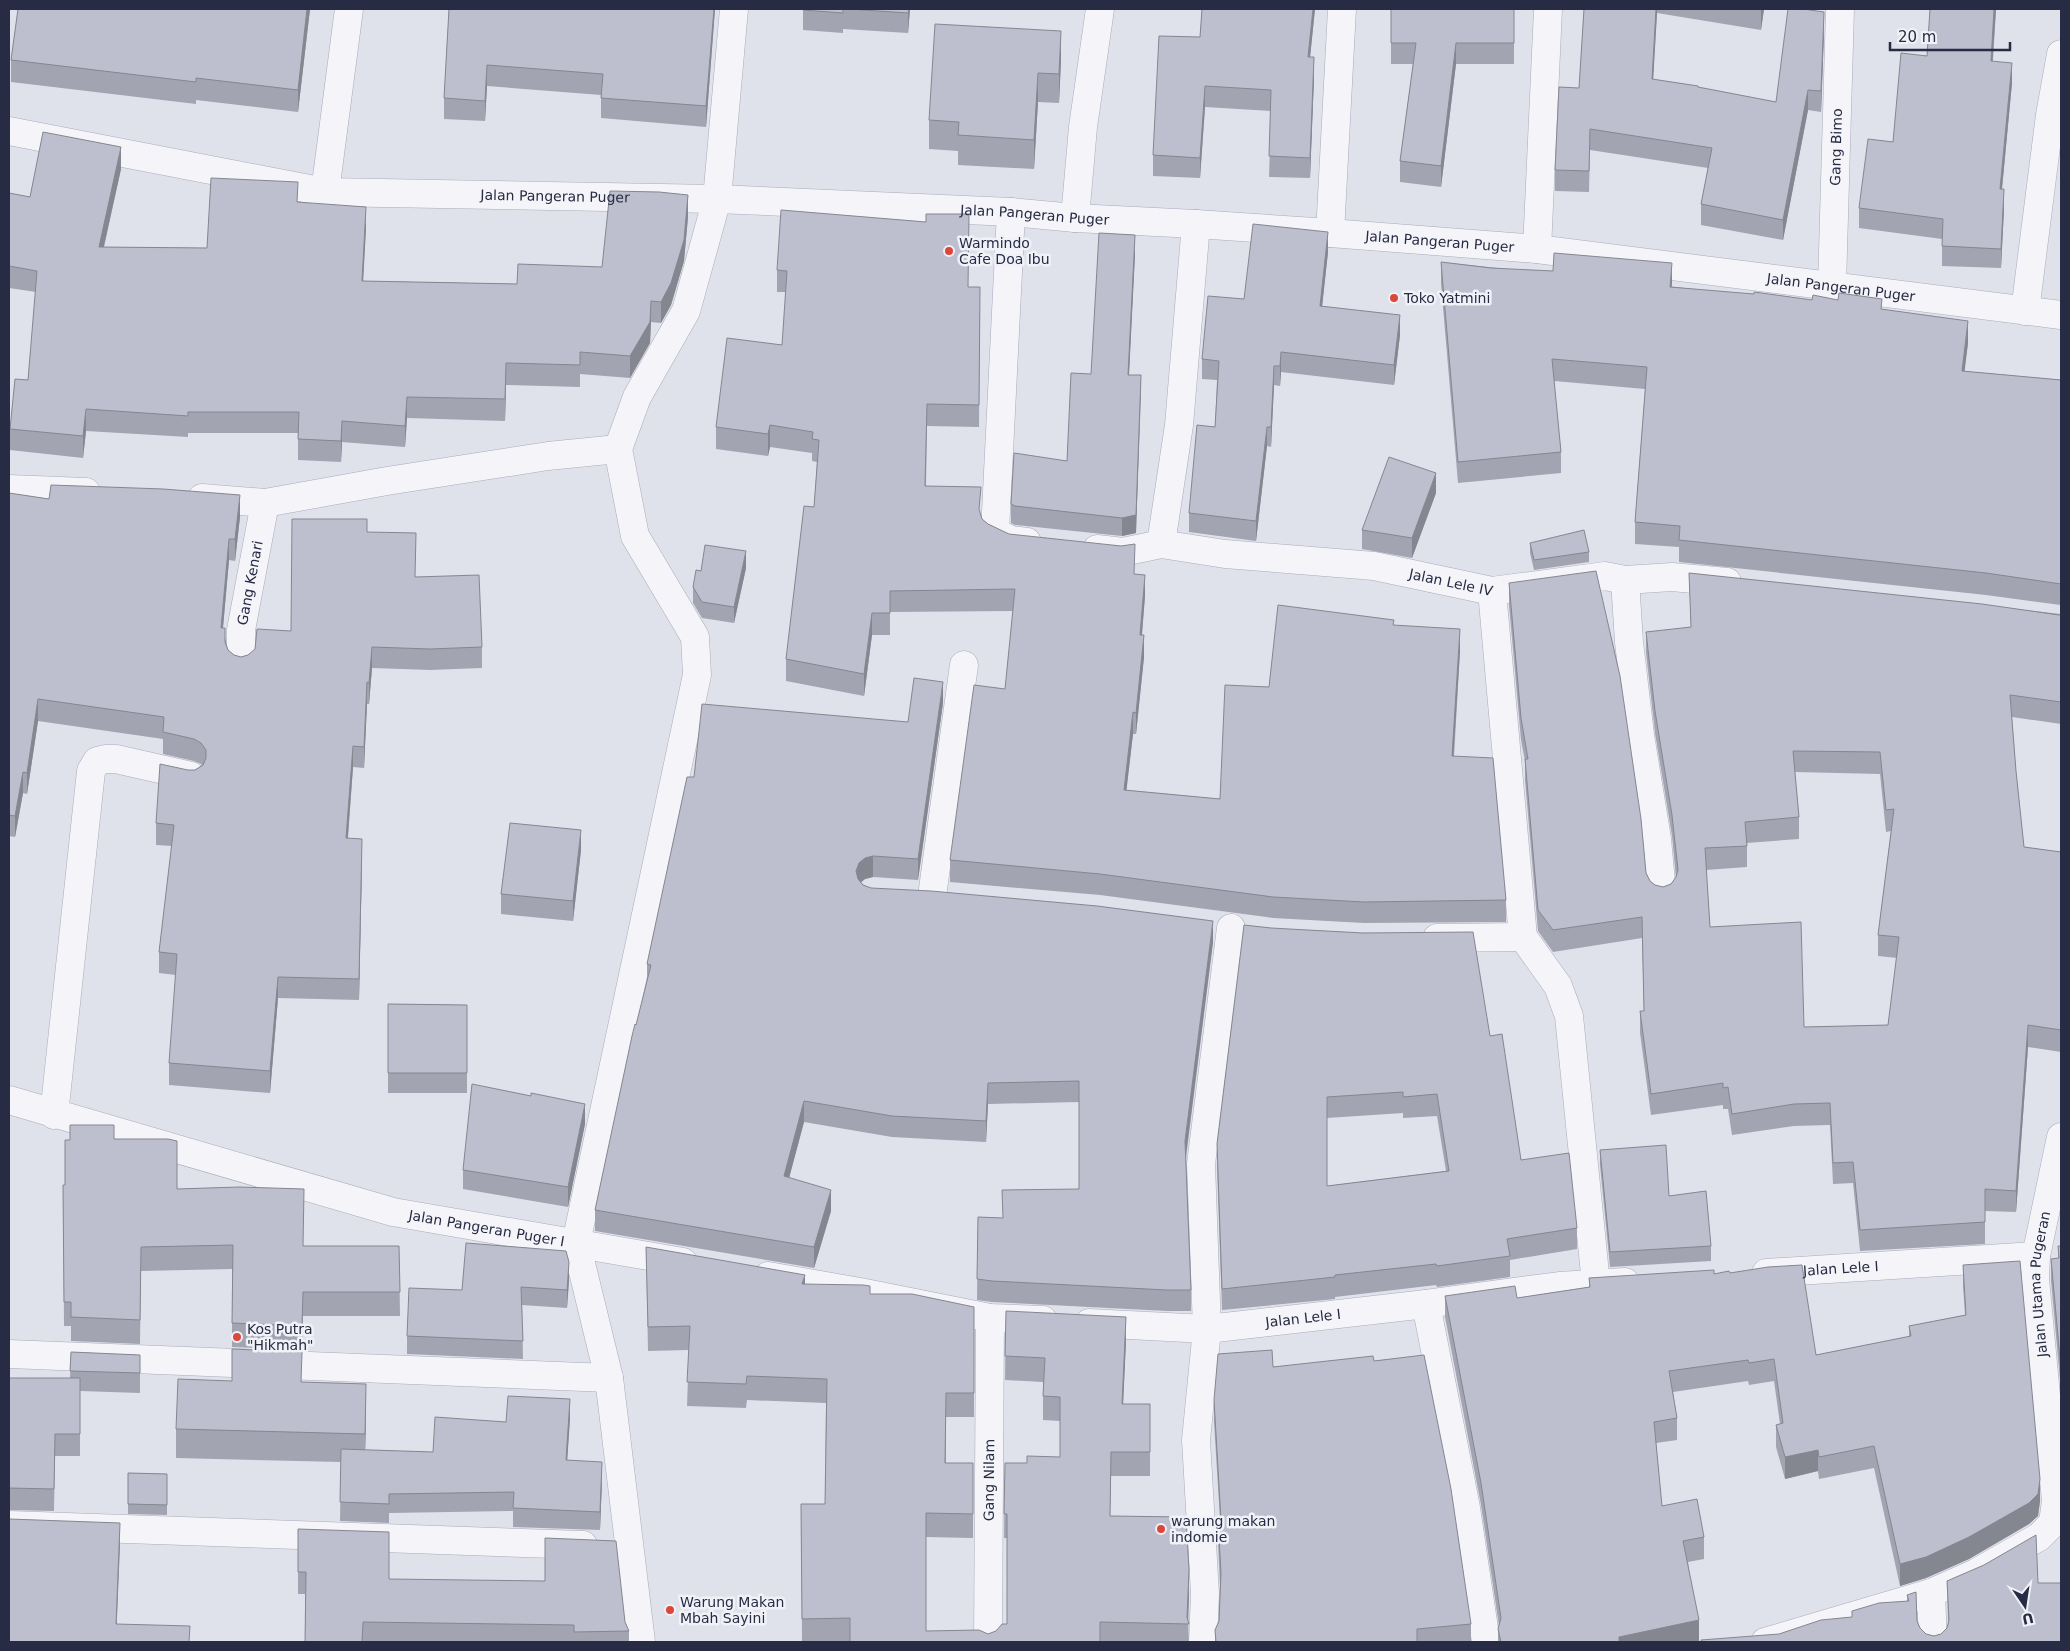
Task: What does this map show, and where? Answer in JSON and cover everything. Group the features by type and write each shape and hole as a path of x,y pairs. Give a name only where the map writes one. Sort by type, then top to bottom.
{"street":[{"path":"325,192 349,9"},
{"path":"703,1265 576,1243 697,675 695,637 635,536 618,449 637,397 686,311 717,199 734,9"},
{"path":"1075,218 1083,128 1100,9"},
{"path":"1330,233 1342,9"},
{"path":"1537,249 1548,9"},
{"name":"Gang Bimo","path":"1832,286 1840,9"},
{"path":"2026,311 2050,115 2061,54"},
{"name":"Jalan Pangeran Puger","path":"9,132 325,192 717,199 1011,212 1075,218 1330,233 1537,249 2061,315"},
{"path":"1011,212 995,532 1011,540 1123,552 1162,544 1179,425 1196,224"},
{"path":"173,496 265,503 386,481 548,456 618,449"},
{"path":"9,489 115,493"},
{"name":"Gang Kenari","path":"241,663 241,630 265,503"},
{"name":"Jalan Lele IV","path":"1162,544 1225,554 1374,566 1492,592 1605,576 1625,580 1672,577 1754,585"},
{"path":"1625,580 1629,642 1640,735 1657,839 1662,893"},
{"path":"1492,592 1523,937 1558,986 1569,1016 1596,1284"},
{"path":"961,899 922,896 964,665"},
{"path":"54,1115 92,772 97,761 116,759 191,776"},
{"path":"1203,925 1243,930 1201,1164 1207,1329 1196,1440 1205,1594 1203,1642"},
{"path":"1411,938 1523,937"},
{"name":"Jalan Pangeran Puger I","path":"9,1100 54,1115 393,1212 576,1243 609,1378 642,1642"},
{"name":"Jalan Utama Pugeran","path":"1931,1593 1976,1573 2039,1537 2053,1523 2059,1501 2052,1356 2036,1307 2035,1279 2036,1256 2061,1137"},
{"name":"Jalan Lele I","path":"1742,1274 2036,1256"},
{"name":"Jalan Lele I","path":"742,1272 860,1292 990,1318 1207,1329 1426,1304 1559,1286 1654,1280"},
{"path":"1426,1304 1466,1508 1486,1642"},
{"name":"Gang Nilam","path":"988,1642 990,1318"},
{"path":"9,1354 609,1378"},
{"path":"9,1525 630,1547"},
{"path":"1765,1642 1931,1593 1933,1642"}],"building":[{"path":"18,9 307,9 298,90 196,78 196,82 11,60"},
{"path":"449,9 714,9 706,106 601,98 603,74 487,65 485,101 444,98"},
{"path":"843,9 843,13 803,10"},
{"path":"848,9 909,9 908,13"},
{"path":"1202,9 1313,9 1308,57 1314,57 1310,158 1269,156 1271,90 1205,86 1200,158 1153,155 1159,36 1200,37"},
{"path":"1391,9 1514,9 1514,43 1456,43 1441,166 1400,161 1416,43 1391,43"},
{"path":"1584,9 1656,9 1652,79 1698,86 1776,102 1788,9 1824,12 1821,91 1808,90 1783,220 1701,204 1712,148 1590,129 1589,171 1555,170 1559,87 1579,88"},
{"path":"1930,9 1994,9 1991,61 2012,63 2000,189 2004,189 2001,249 1942,246 1943,219 1859,208 1868,139 1893,142 1901,53 1927,56"},
{"path":"935,24 1061,31 1059,74 1038,73 1034,140 958,135 959,122 929,120"},
{"path":"43,132 121,147 99,247 207,248 211,178 298,182 297,202 366,207 362,281 517,284 518,264 602,267 610,191 659,192 688,195 684,240 671,283 661,302 651,301 650,322 630,356 580,352 580,365 506,363 505,399 407,397 405,426 342,421 341,441 298,439 299,412 188,412 188,416 86,409 83,436 10,429 15,379 28,380 37,271 9,266 9,193 30,197"},
{"path":"781,210 926,222 926,214 969,214 968,287 980,287 979,405 927,404 925,486 981,487 979,509 982,519 1009,534 1121,546 1135,544 1134,574 1145,575 1140,635 1144,635 1136,713 1133,712 1124,790 1220,799 1225,685 1269,687 1278,605 1394,620 1393,625 1460,629 1452,756 1493,758 1506,900 1364,902 1273,897 1100,874 950,860 974,685 1005,689 1015,589 890,591 890,613 872,613 864,674 786,659 804,506 814,507 819,440 812,439 813,432 770,425 768,434 716,427 727,338 782,345 787,271 777,270"},
{"path":"1253,224 1328,232 1320,306 1400,315 1394,365 1281,352 1280,366 1274,366 1271,427 1267,427 1256,521 1189,513 1197,425 1215,427 1219,361 1202,359 1208,296 1244,299"},
{"path":"1099,233 1135,235 1128,375 1141,375 1136,515 1122,518 1011,504 1014,453 1067,461 1071,373 1091,374"},
{"path":"1554,253 1672,263 1670,287 1754,294 1754,292 1812,300 1813,295 1838,300 1839,293 1882,299 1881,309 1968,321 1962,371 2061,380 2061,584 1986,573 1679,540 1680,526 1635,522 1647,367 1552,359 1561,452 1458,462 1441,262 1491,268 1553,271"},
{"path":"1389,457 1436,473 1412,538 1362,530"},
{"path":"51,485 163,489 240,495 235,539 229,539 221,628 225,628 225,642 228,650 234,655 241,657 248,655 255,649 257,629 291,631 292,519 367,519 367,532 416,533 415,577 479,575 482,647 430,649 372,647 369,683 367,682 364,747 353,746 346,838 362,839 359,979 278,977 270,1071 169,1063 177,954 159,952 174,825 156,823 160,764 195,770 203,765 206,758 206,750 201,743 194,739 163,732 164,717 38,699 27,773 23,772 15,816 9,815 9,493 49,499"},
{"path":"1584,530 1589,552 1534,560 1530,543"},
{"path":"705,545 746,551 734,607 702,602 693,587 696,570 701,571"},
{"path":"1596,571 1620,676 1641,819 1646,873 1650,881 1655,885 1663,887 1671,884 1678,870 1672,815 1655,711 1646,632 1691,627 1689,573 2061,614 2061,702 2010,695 2024,847 2061,852 2061,1030 2028,1025 2016,1191 1985,1189 1985,1222 1860,1230 1853,1162 1833,1163 1830,1103 1794,1104 1732,1114 1728,1087 1723,1088 1723,1083 1651,1094 1640,1011 1644,1011 1642,917 1553,930 1538,910 1525,759 1528,759 1521,718 1509,583","holes":["1793,751 1880,752 1886,810 1894,809 1878,935 1899,937 1888,1025 1804,1027 1801,922 1710,927 1705,848 1747,846 1745,822 1799,817"]},
{"path":"914,678 943,682 918,859 873,856 865,858 859,863 856,871 858,879 863,885 871,888 931,891 1097,906 1213,921 1185,1141 1191,1290 977,1279 978,1217 1003,1218 1002,1190 1079,1189 1079,1081 988,1083 986,1121 892,1116 804,1101 784,1176 831,1190 814,1247 595,1210 632,1036 651,965 647,964 687,777 694,777 702,704 908,722"},
{"path":"510,823 581,830 573,901 501,894"},
{"path":"1244,925 1363,933 1473,932 1490,1036 1502,1034 1521,1160 1569,1153 1577,1228 1507,1239 1510,1256 1437,1266 1436,1264 1222,1289 1217,1144","holes":["1403,1092 1403,1097 1437,1094 1449,1171 1327,1186 1327,1097"]},
{"path":"388,1004 467,1005 467,1073 388,1073"},
{"path":"472,1084 531,1096 531,1093 585,1104 568,1187 463,1170"},
{"path":"70,1125 114,1125 114,1139 168,1139 177,1141 177,1189 239,1187 304,1189 303,1246 399,1246 400,1292 303,1292 302,1326 232,1323 233,1245 141,1247 140,1320 71,1317 71,1302 64,1302 63,1185 65,1185 65,1140 70,1140"},
{"path":"1666,1145 1669,1196 1706,1191 1711,1246 1610,1252 1600,1150"},
{"path":"466,1243 566,1251 569,1262 567,1290 521,1287 523,1341 407,1336 409,1288 462,1290"},
{"path":"2058,1246 2061,1246 2061,1369 2051,1259 2059,1258"},
{"path":"646,1247 805,1275 802,1284 863,1285 870,1286 870,1294 912,1294 974,1307 974,1393 946,1393 945,1463 973,1463 973,1514 926,1513 926,1631 979,1630 988,1634 996,1631 1002,1624 1007,1624 1007,1514 1004,1514 1005,1463 1027,1463 1027,1456 1060,1457 1060,1397 1043,1396 1045,1358 1005,1356 1006,1311 1126,1317 1122,1404 1150,1404 1150,1452 1111,1452 1110,1516 1186,1517 1189,1570 1187,1617 1189,1624 1100,1622 1100,1642 850,1642 850,1618 802,1619 801,1504 825,1504 827,1379 747,1376 746,1384 687,1382 690,1326 648,1327"},
{"path":"2020,1261 2040,1479 2038,1494 2029,1503 1969,1537 1926,1557 1900,1564 1874,1446 1819,1457 1818,1450 1785,1457 1776,1425 1783,1423 1774,1359 1749,1363 1748,1360 1669,1371 1677,1418 1654,1422 1662,1506 1697,1499 1704,1537 1683,1541 1699,1620 1619,1637 1619,1642 1501,1642 1498,1629 1501,1618 1481,1483 1445,1296 1515,1286 1517,1298 1590,1287 1589,1278 1714,1270 1714,1274 1802,1265 1816,1355 1911,1336 1909,1326 1966,1315 1963,1265"},
{"path":"232,1349 302,1352 301,1382 366,1384 365,1434 176,1429 178,1379 232,1381"},
{"path":"1272,1350 1273,1367 1373,1356 1374,1361 1424,1355 1451,1489 1471,1624 1417,1629 1417,1642 1216,1642 1215,1630 1219,1621 1221,1573 1218,1520 1221,1520 1214,1400 1218,1354"},
{"path":"71,1352 140,1355 140,1373 70,1371"},
{"path":"9,1378 80,1378 80,1434 55,1434 54,1489 9,1488"},
{"path":"508,1396 570,1399 566,1460 602,1462 600,1512 513,1508 514,1492 389,1494 389,1504 340,1502 341,1449 433,1452 435,1417 506,1422"},
{"path":"128,1473 167,1474 167,1505 128,1504"},
{"path":"9,1519 120,1523 116,1624 190,1626 189,1642 9,1642"},
{"path":"298,1529 389,1532 389,1579 545,1581 545,1538 616,1541 625,1622 629,1631 574,1632 574,1625 363,1622 362,1642 305,1642 306,1572 298,1572"},
{"path":"2036,1535 2038,1583 2061,1583 2061,1642 1701,1642 1701,1640 1779,1634 1821,1620 1852,1617 1852,1611 1879,1603 1909,1601 1907,1595 1916,1592 1917,1621 1920,1628 1926,1634 1934,1636 1941,1634 1947,1628 1949,1620 1947,1581 1984,1565"}],"place":[{"name":"Warmindo Cafe Doa Ibu","path":"949,251"},
{"name":"Toko Yatmini","path":"1394,298"},
{"name":"Kos Putra \"Hikmah\"","path":"237,1337"},
{"name":"warung makan indomie","path":"1161,1529"},
{"name":"Warung Makan Mbah Sayini","path":"670,1610"}]}
